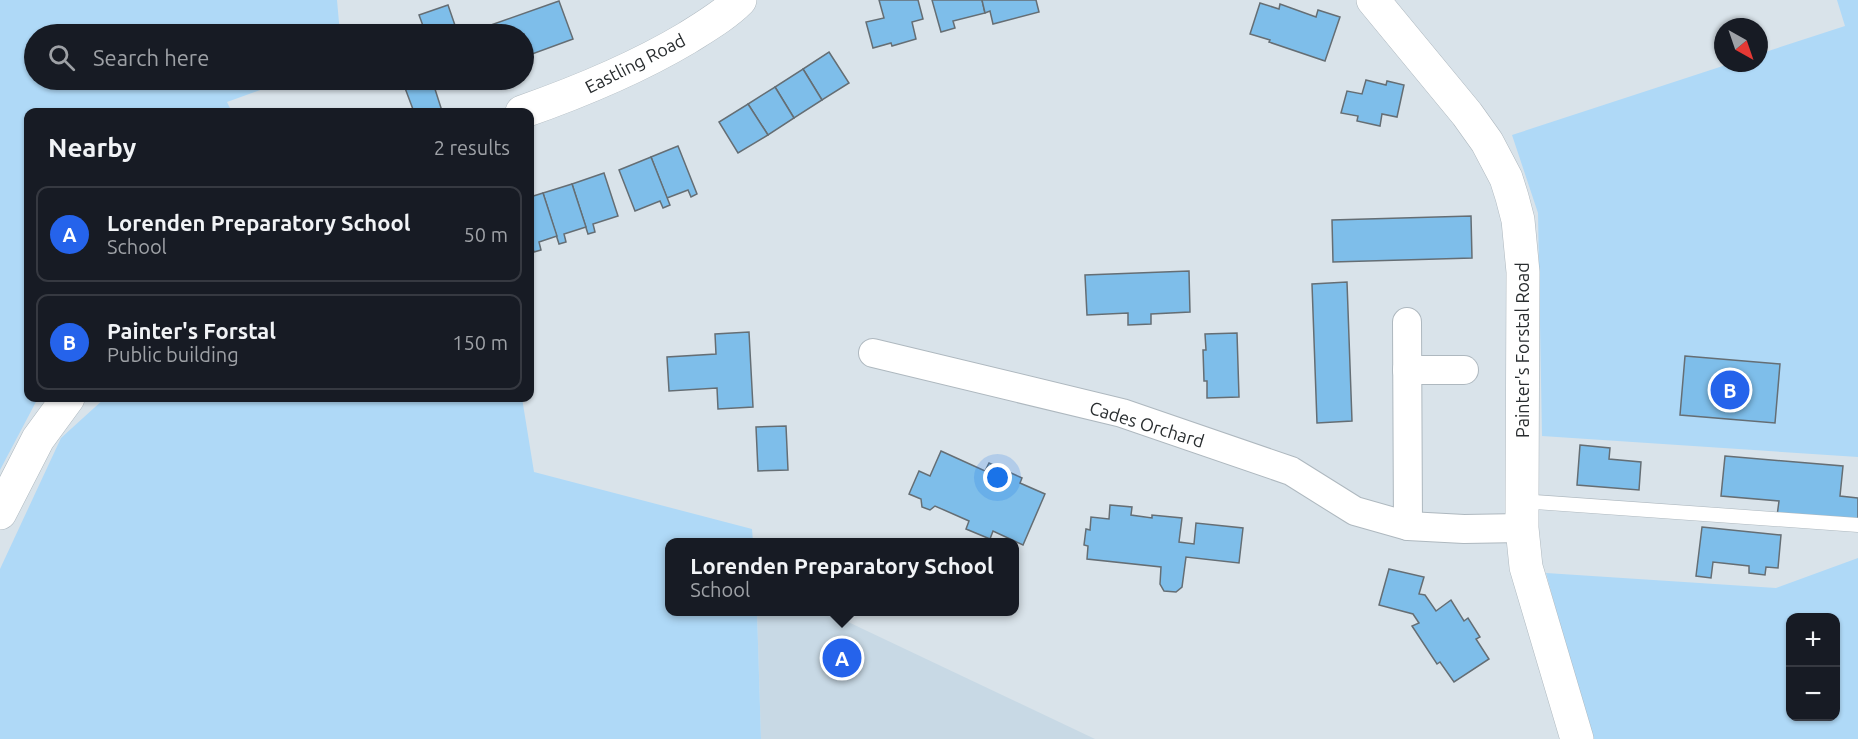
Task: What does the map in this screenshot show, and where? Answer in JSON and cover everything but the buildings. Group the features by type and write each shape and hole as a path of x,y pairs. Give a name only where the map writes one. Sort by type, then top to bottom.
{"street":[{"name":"Eastling Road","path":"532,108 605,80 655,57 707,26 729,11 740,0"},
{"name":"Painter's Forstal Road","path":"1373,0 1487,141 1506,178 1512,197 1520,237 1522,272 1522,514 1527,567 1577,739"},
{"path":"1407,322 1408,526"},
{"name":"Cades Orchard","path":"873,353 1122,413 1291,471 1355,511 1408,526 1464,529 1522,514"},
{"path":"1407,370 1464,370"},
{"path":"0,513 38,439 65,402"}],"lane":[{"path":"1522,514 1858,525"}],"shaded area":[{"path":"0,0 337,0 339,24 24,24 24,90 260,90 227,102 230,108 24,108 24,402 36,402 0,470"},
{"path":"1837,0 1858,0 1858,457 1542,436 1538,213 1512,135 1714,69 1714,72 1768,72 1768,51 1845,26"},
{"path":"101,402 523,402 534,472 752,529 753,538 665,538 665,616 757,616 761,739 0,739 0,569 61,438"},
{"path":"1858,558 1858,739 1591,739 1546,573 1776,588"},
{"path":"757,616 835,616 1095,739 761,739"}],"place":[{"name":"Painter's Forstal","path":"1730,390"},
{"name":"Lorenden Preparatory School","path":"842,658"}]}
